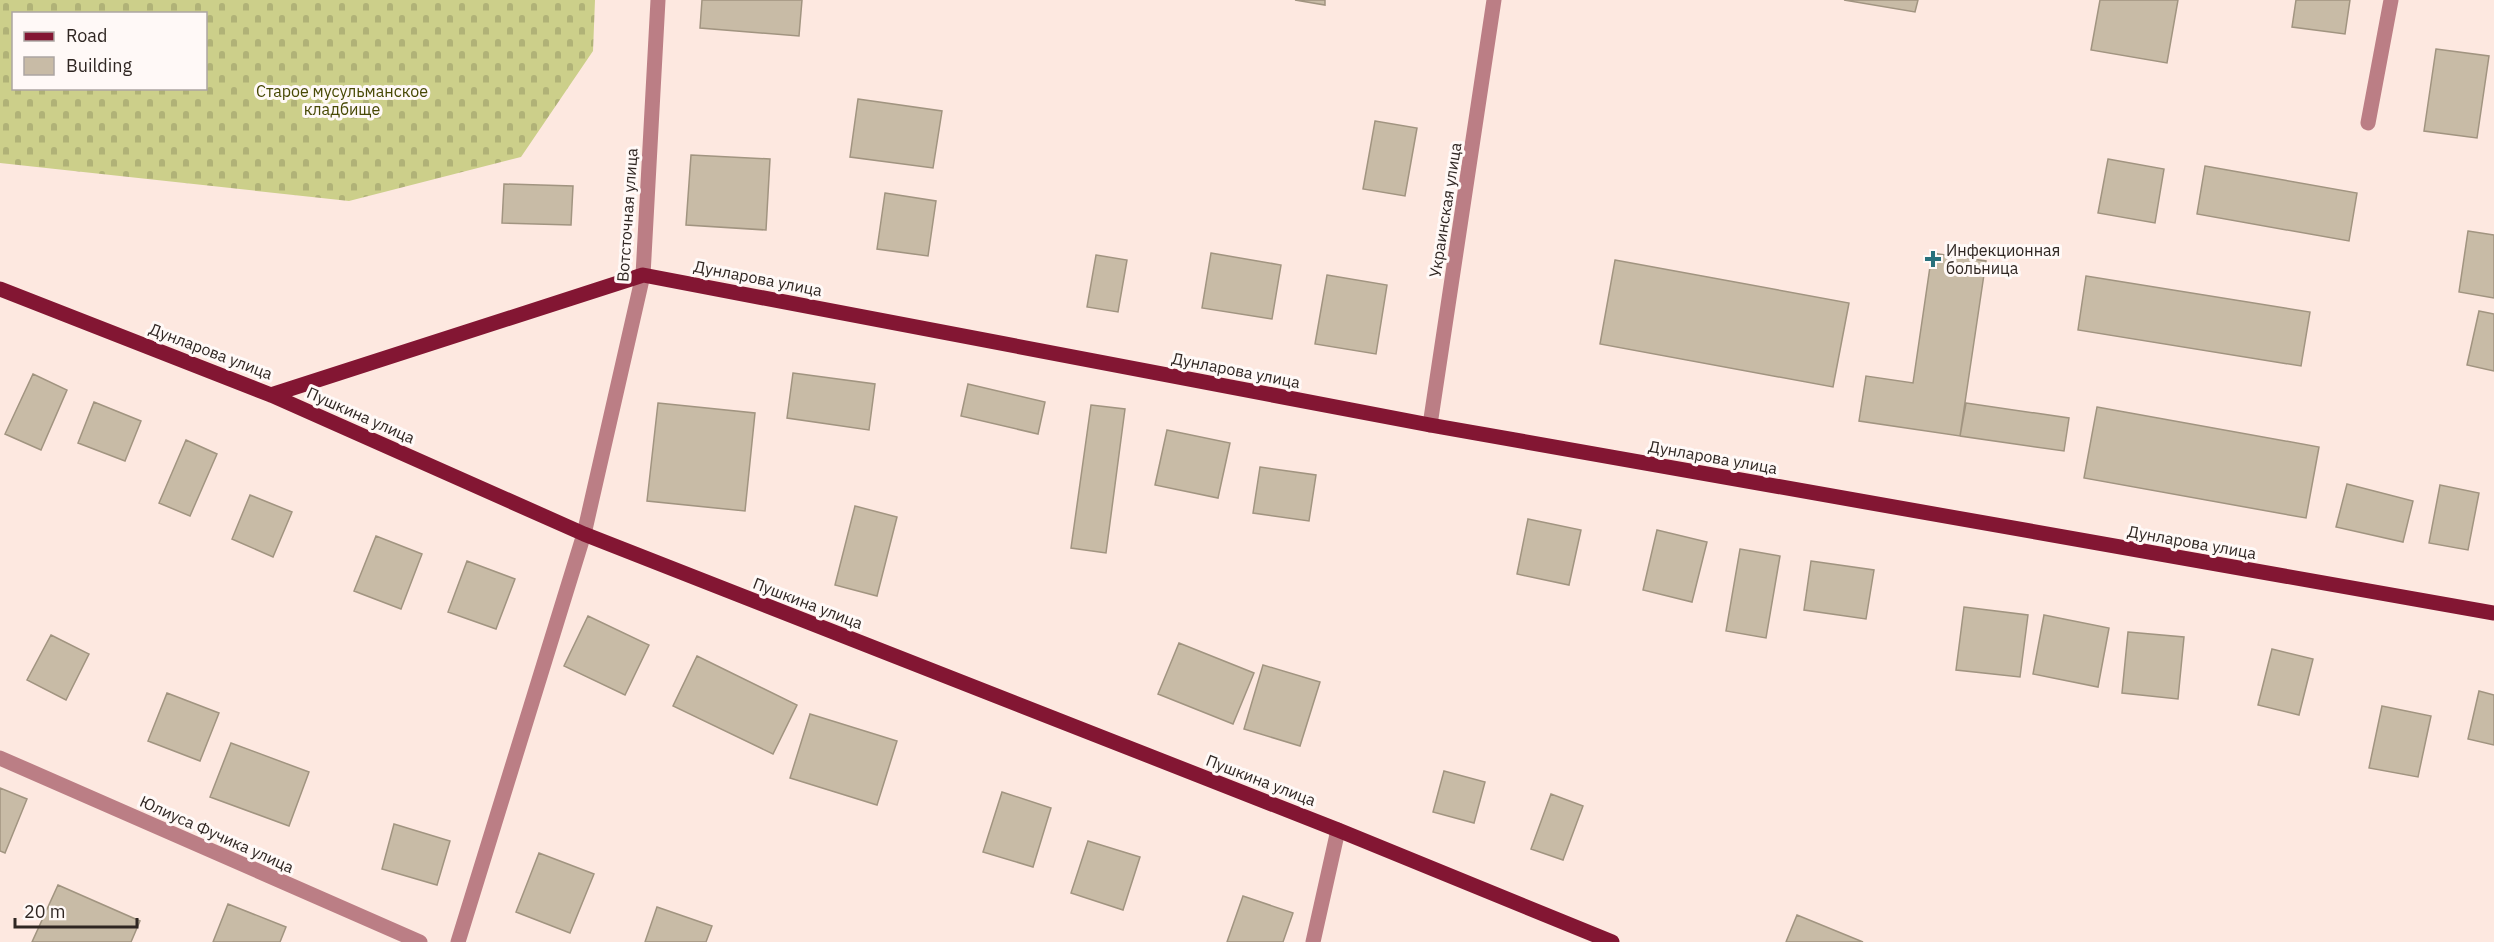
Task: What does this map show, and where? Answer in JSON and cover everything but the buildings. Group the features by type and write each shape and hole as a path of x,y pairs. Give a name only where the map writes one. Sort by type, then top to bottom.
{"main road":[{"name":"Дунларова улица","path":"0,289 271,395 643,275 1430,425 2494,614"},
{"name":"Пушкина улица","path":"271,395 584,534 1338,830 1612,942"}],"street":[{"name":"Вотсточная улица","path":"584,534 643,275 658,0"},
{"name":"Украинская улица","path":"1430,425 1494,0"},
{"path":"2368,123 2391,0"},
{"path":"458,942 584,534"},
{"name":"Юлиуса Фучика улица","path":"0,759 420,942"},
{"path":"1313,942 1338,830"}],"green space":[{"name":"Старое мусульманское кладбище","path":"0,0 595,0 593,51 521,157 349,201 0,163"}],"place":[{"name":"Инфекционная больница","path":"1933,259"}]}
